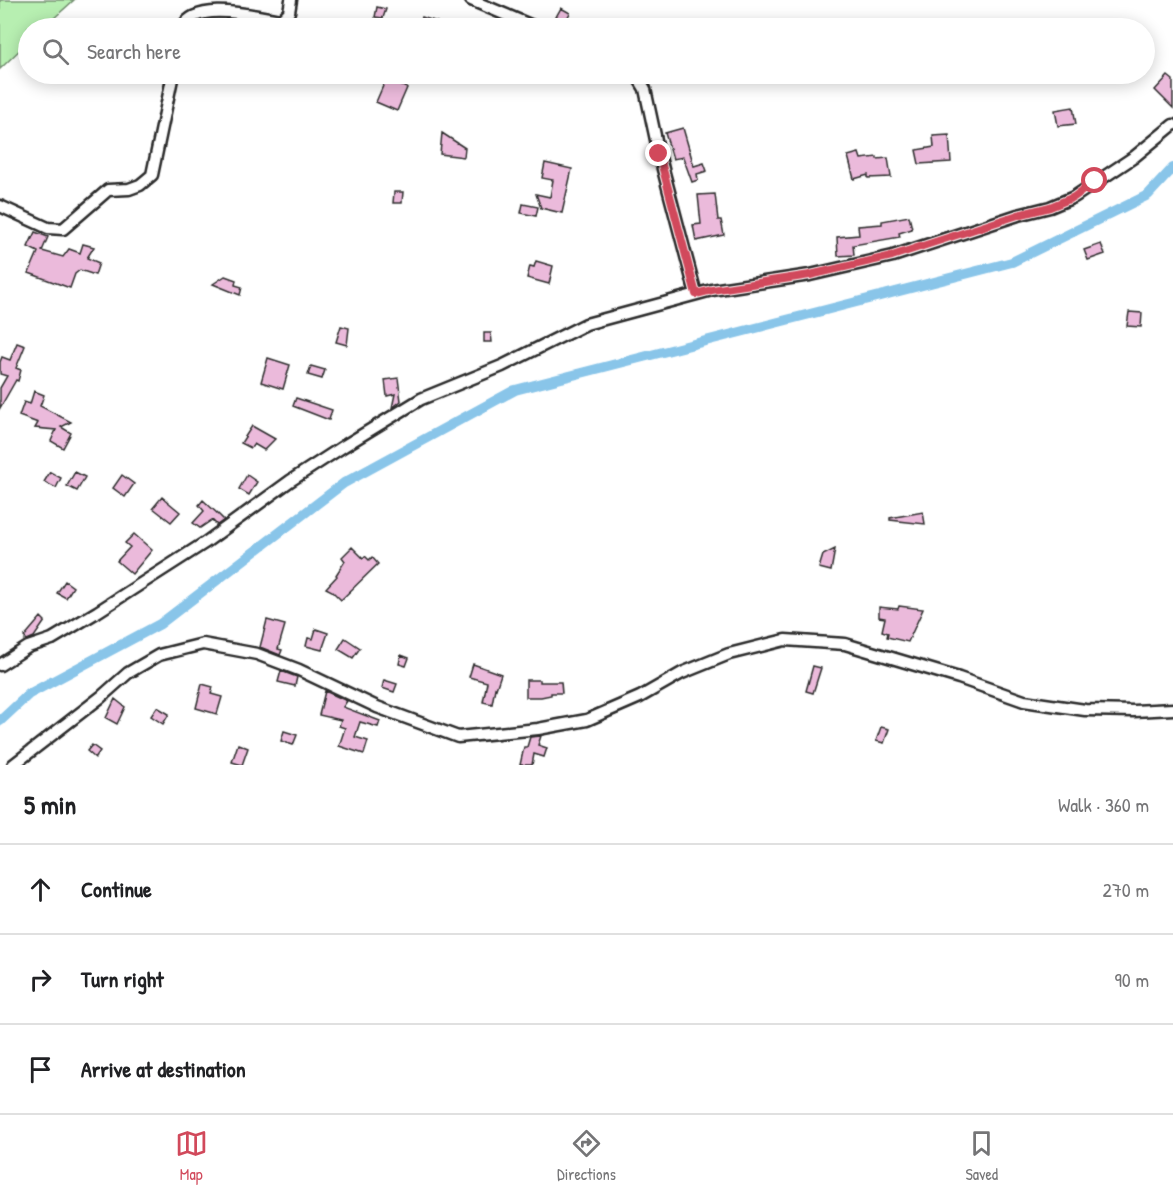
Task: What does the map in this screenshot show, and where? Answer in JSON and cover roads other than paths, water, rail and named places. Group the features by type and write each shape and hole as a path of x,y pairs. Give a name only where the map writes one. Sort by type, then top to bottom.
{"street":[{"path":"283,18 289,12 291,0"},
{"path":"471,0 513,18"},
{"path":"191,18 218,8 270,18"},
{"path":"0,206 48,228 63,229 108,190 129,189 140,185 152,176 171,84"},
{"path":"642,84 696,294"},
{"path":"0,665 28,647 51,639 97,612 206,542 317,464 421,399 502,366 586,324 712,290 810,275 892,256 1018,215 1050,207 1074,197 1134,157 1173,125"},
{"path":"13,765 101,698 128,673 159,655 203,644 257,654 298,669 377,707 458,737 538,729 587,720 640,697 682,673 729,654 785,640 845,644 958,678 1024,701 1085,710 1173,709"}],"waterway":[{"path":"0,721 29,694 160,624 344,483 515,390 1012,262 1148,195 1173,168"}]}
